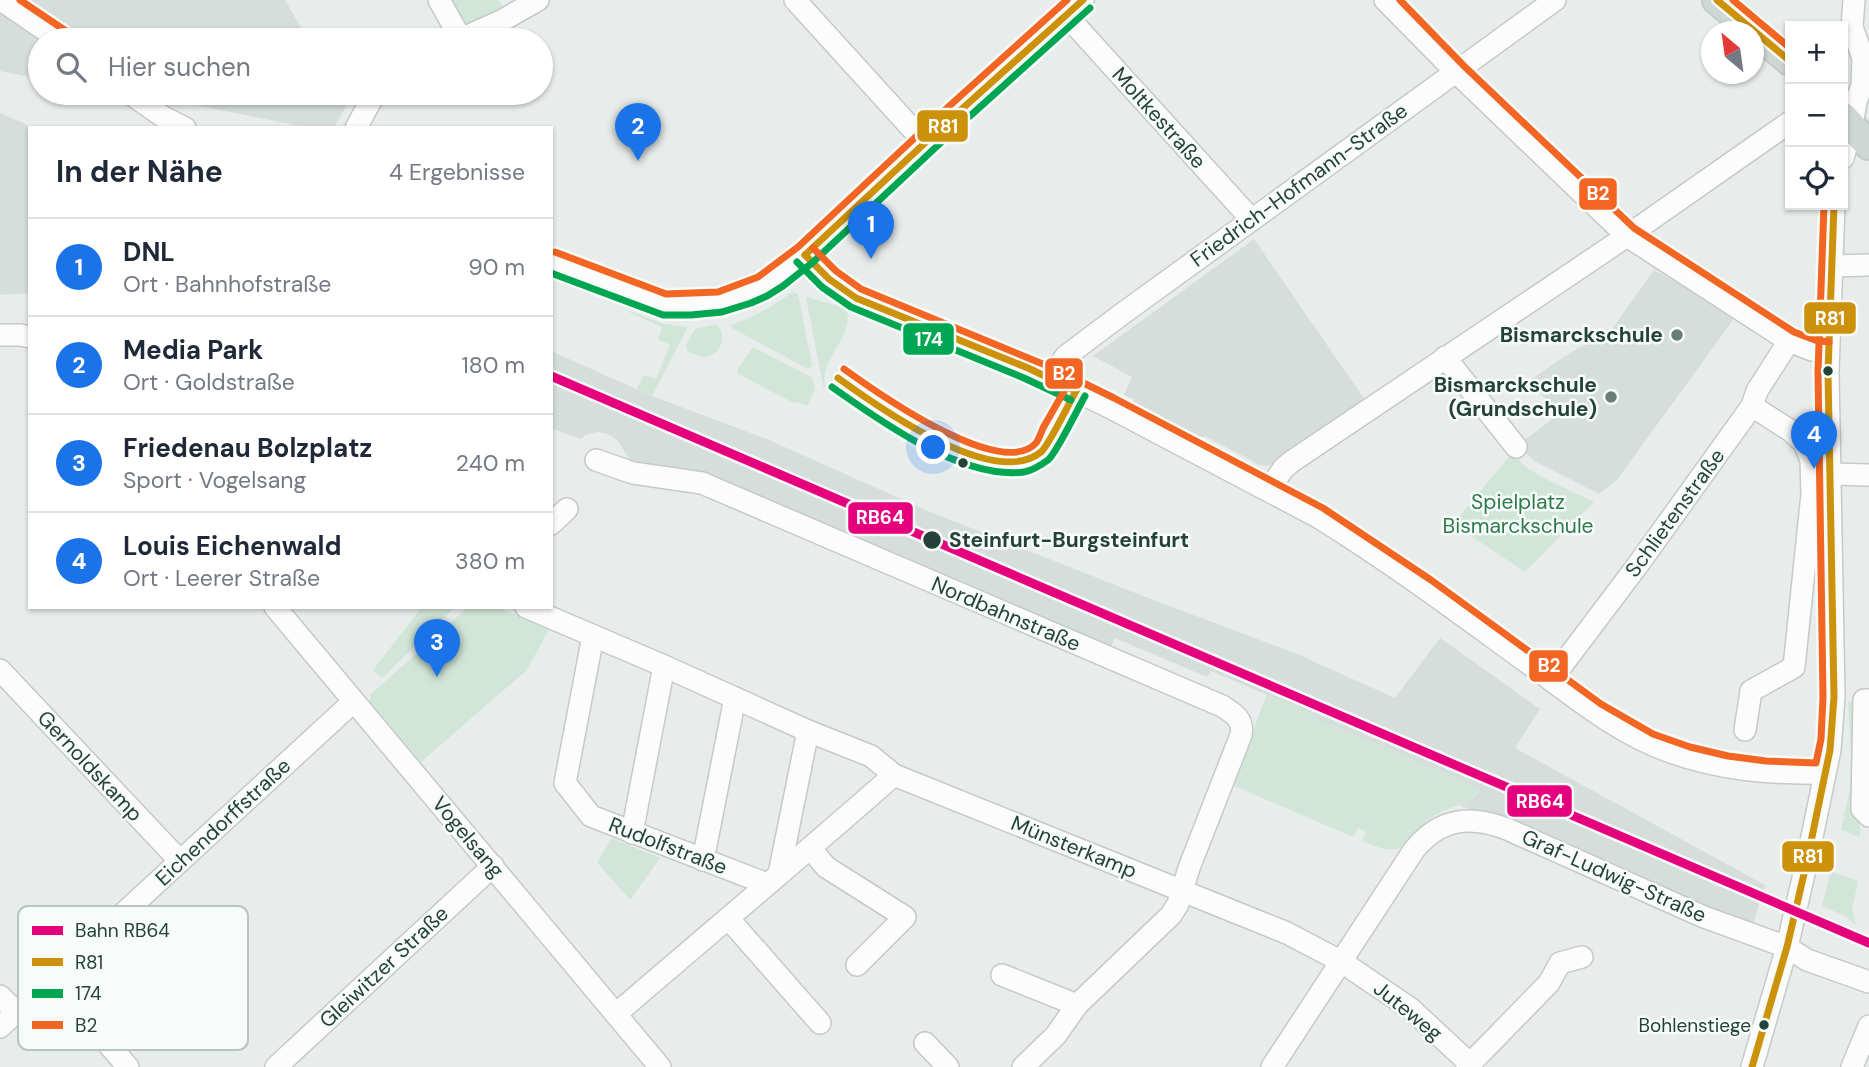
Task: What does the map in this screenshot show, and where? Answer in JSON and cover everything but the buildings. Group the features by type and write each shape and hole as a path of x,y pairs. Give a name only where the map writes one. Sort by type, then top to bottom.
{"main road":[{"path":"1717,0 1785,57"}],"street":[{"path":"1,0 42,28"},
{"path":"439,0 455,28"},
{"path":"485,28 538,0"},
{"path":"795,0 925,143"},
{"path":"553,263 664,304 720,302 748,293 776,278 805,255 1083,0"},
{"path":"1385,0 1627,236 1789,341 1812,350 1828,352"},
{"name":"Friedrich-Hofmann-Straße","path":"1051,378 1066,356 1555,0"},
{"path":"1847,147 1854,130 1856,101 1862,86 1863,58 1852,27 1854,0"},
{"name":"Moltkestraße","path":"1066,15 1252,220"},
{"path":"146,105 181,126"},
{"path":"357,126 368,105"},
{"path":"1269,491 1283,469 1291,462 1627,236 1785,125"},
{"path":"1752,1067 1787,947 1831,740 1834,697 1828,352 1833,210"},
{"path":"805,255 827,279 856,298 1051,378 1269,491 1345,534 1551,680 1622,729 1649,744 1715,765 1745,771 1825,773"},
{"path":"1831,266 1869,265"},
{"path":"0,335 28,337"},
{"name":"Schlietenstraße","path":"1551,680 1752,406 1758,391 1789,341"},
{"path":"1445,357 1516,447"},
{"path":"1745,730 1751,691 1794,667 1812,494 1811,460 1804,443 1791,431 1752,406"},
{"name":"Nordbahnstraße","path":"596,460 633,473 702,483 1222,706 1241,721 1241,735 1178,904 1171,915 1077,1005 1056,1035 1023,1067"},
{"path":"1830,474 1869,475"},
{"path":"553,522 567,509"},
{"name":"Vogelsang","path":"277,609 616,1014 655,1065"},
{"name":"Münsterkamp","path":"531,609 871,756 894,775 1287,933 1342,962"},
{"name":"Rudolfstraße","path":"593,636 565,783 591,816 703,860 773,879"},
{"path":"632,833 664,666"},
{"name":"Gernoldskamp","path":"0,670 180,861"},
{"path":"703,860 735,698"},
{"path":"1869,700 1864,700 1862,809 1869,816"},
{"name":"Eichendorffstraße","path":"131,906 353,702"},
{"path":"773,879 808,731"},
{"path":"616,1014 894,775"},
{"name":"Graf-Ludwig-Straße","path":"1272,1067 1422,841 1440,827 1460,821 1485,822 1507,829 1704,917 1787,947 1807,960 1869,982"},
{"path":"811,849 826,867 905,917 857,965"},
{"name":"Gleiwitzer Straße","path":"276,1067 493,866"},
{"path":"728,918 820,1023"},
{"name":"Juteweg","path":"1342,962 1411,1009 1469,1065 1549,983 1560,963 1582,957"},
{"path":"1002,975 1077,1005"},
{"path":"0,996 8,1020"},
{"path":"1853,1067 1869,1026"},
{"path":"925,1043 948,1067"},
{"path":"113,1050 128,1067"}],"shaded area":[{"path":"0,0 285,0 301,28 28,28 28,77 0,71"},
{"path":"195,105 346,106 335,126 300,126"},
{"path":"0,113 29,126 28,293 0,295"},
{"path":"1254,239 1365,400 1267,466 1260,465 1205,436 1200,438 1133,403 1134,399 1124,395 1132,377 1093,356"},
{"name":"Bismarckschule (Grundschule)","path":"1654,270 1738,313 1617,480 1599,494 1534,461 1518,445 1559,414 1529,381 1612,329"},
{"path":"553,352 652,396 769,440 928,511 1297,654 1395,698 1440,638 1540,709 1515,748 1765,885 1753,924 1730,920 1503,819 1460,806 1474,797 1480,789 1429,767 1420,766 1408,758 1316,719 1312,714 1211,671 1207,677 1115,638 1109,651 635,464 617,440 608,434 598,432 585,435 581,439 553,429"}],"green space":[{"path":"447,0 498,0 503,7 464,25"},
{"path":"792,292 798,294 812,365 808,369 732,328 731,325 763,311"},
{"path":"806,297 846,308 848,317 844,333 827,365 824,390"},
{"path":"630,311 664,324 688,327 652,396 637,389 644,375 656,379 670,345 658,339 662,327"},
{"path":"716,324 722,339 715,353 705,357 687,351 686,345 695,329"},
{"path":"753,347 813,378 815,390 807,406 794,403 738,374 737,370"},
{"name":"Spielplatz Bismarckschule","path":"1512,453 1527,468 1594,502 1525,572 1453,524"},
{"path":"420,609 453,609 382,678 373,670"},
{"path":"466,609 502,609 549,630 526,671 421,762 370,702 370,695"},
{"path":"1267,694 1312,714 1316,719 1408,758 1420,766 1429,767 1480,789 1464,803 1431,818 1404,848 1392,849 1362,841 1366,832 1358,828 1353,837 1232,785"},
{"path":"1857,701 1860,837 1841,830 1850,788 1848,702"},
{"path":"612,838 660,858 630,900 597,862"},
{"path":"1831,871 1858,881 1852,910 1856,925 1845,916 1822,906"}],"rail line":[{"name":"RB64","path":"553,377 1869,943"}],"transit line":[{"name":"B2","path":"20,0 62,28"},
{"name":"B2","path":"555,252 666,294 718,292 758,277 798,247 1067,0"},
{"name":"R81","path":"805,255 1083,0"},
{"name":"B2","path":"1400,0 1463,65 1634,228 1794,332 1829,342"},
{"name":"R81","path":"1717,0 1785,57"},
{"name":"B2","path":"1733,0 1785,44"},
{"name":"174","path":"553,274 663,315 722,312 767,296 812,263 1090,8"},
{"name":"B2","path":"813,248 836,271 861,289 1055,369 1323,508 1431,580 1601,704 1653,734 1728,756 1816,763 1821,739 1823,697 1818,372 1824,210"},
{"name":"R81","path":"1752,1067 1787,947 1830,750 1834,697 1828,372 1834,210"},
{"name":"R81","path":"805,255 829,279 856,298 1028,368 1076,391"},
{"name":"174","path":"797,262 822,287 851,307 1071,400"},
{"name":"B2","path":"844,369 939,429 996,451 1019,452 1036,443 1067,386"},
{"name":"R81","path":"838,378 907,424 937,440 995,461 1020,461 1041,452 1076,391"},
{"name":"174","path":"832,387 897,431 923,445 949,458 1000,472 1024,472 1048,460 1085,396"}],"place":[{"name":"Media Park","path":"638,161"},
{"name":"DNL","path":"871,259"},
{"name":"Bismarckschule","path":"1677,335"},
{"name":"Bismarckschule (Grundschule)","path":"1611,397"},
{"name":"Louis Eichenwald","path":"1814,469"},
{"name":"Steinfurt-Burgsteinfurt","path":"932,540"},
{"name":"Friedenau Bolzplatz","path":"437,677"},
{"name":"Bohlenstiege","path":"1764,1025"}]}
